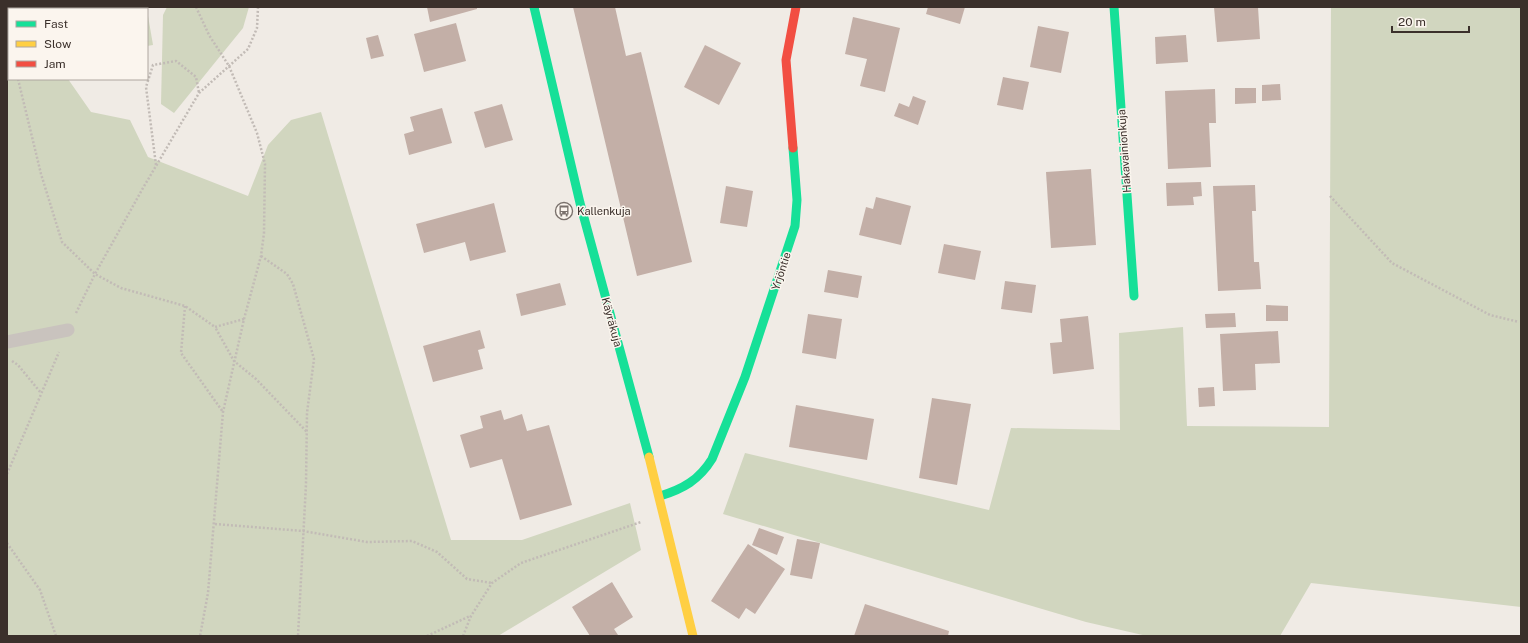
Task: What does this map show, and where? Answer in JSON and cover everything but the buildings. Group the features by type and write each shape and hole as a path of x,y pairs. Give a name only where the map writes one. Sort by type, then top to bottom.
{"street":[{"name":"Käyräkuja","path":"534,7 580,203 660,496 693,636"},
{"name":"Yrjöntie","path":"660,496 681,490 692,483 707,468 712,459 745,377 790,245 795,226 797,200 786,60 796,7"},
{"name":"Hakavainionkuja","path":"1114,7 1134,296"}],"lane":[{"path":"7,342 68,330"}],"path":[{"path":"196,7 209,35 229,66 257,132 265,164 264,233 261,256 244,319 223,412 215,524 208,593 200,636"},
{"path":"143,188 199,94 248,49 257,28 258,7"},
{"path":"156,166 146,87 154,65 176,61 196,77 199,94"},
{"path":"18,80 41,174 62,242 95,274 121,288 185,306 214,327 234,361 256,379 307,432"},
{"path":"1330,196 1392,263 1490,315 1520,322"},
{"path":"261,256 287,274 293,284 314,359 307,413 298,636"},
{"path":"185,306 181,353 223,412"},
{"path":"214,327 244,319"},
{"path":"7,358 18,365 41,393"},
{"path":"463,636 471,616 492,583 521,563 647,520"},
{"path":"215,524 303,530 367,542 412,541 437,552 467,579 492,583"},
{"path":"7,543 40,590 56,636"},
{"path":"427,636 471,616"}],"green space":[{"path":"7,7 59,7 8,8 8,80 69,80 91,112 130,120 148,157 248,196 268,145 291,120 321,112 451,540 522,540 630,503 641,550 498,636 7,636"},
{"path":"146,7 146,8 75,8"},
{"path":"167,7 249,7 243,28 174,113 161,104 163,15"},
{"path":"1331,7 1521,7 1521,607 1311,583 1280,636 1147,636 1086,622 723,514 745,453 989,510 1011,428 1120,430 1119,333 1183,327 1187,426 1329,427"},
{"path":"148,16 153,45 148,46"}],"traffic: fast":[{"path":"534,7 580,203 649,457"},
{"path":"1114,7 1134,296"},
{"path":"660,496 683,487 702,473 712,459 745,377 795,226 797,200 793,148"}],"traffic: slow":[{"path":"649,457 693,636"}],"traffic: jam":[{"path":"793,148 786,60 796,7"}],"place":[{"name":"Kallenkuja","path":"564,211"}]}
